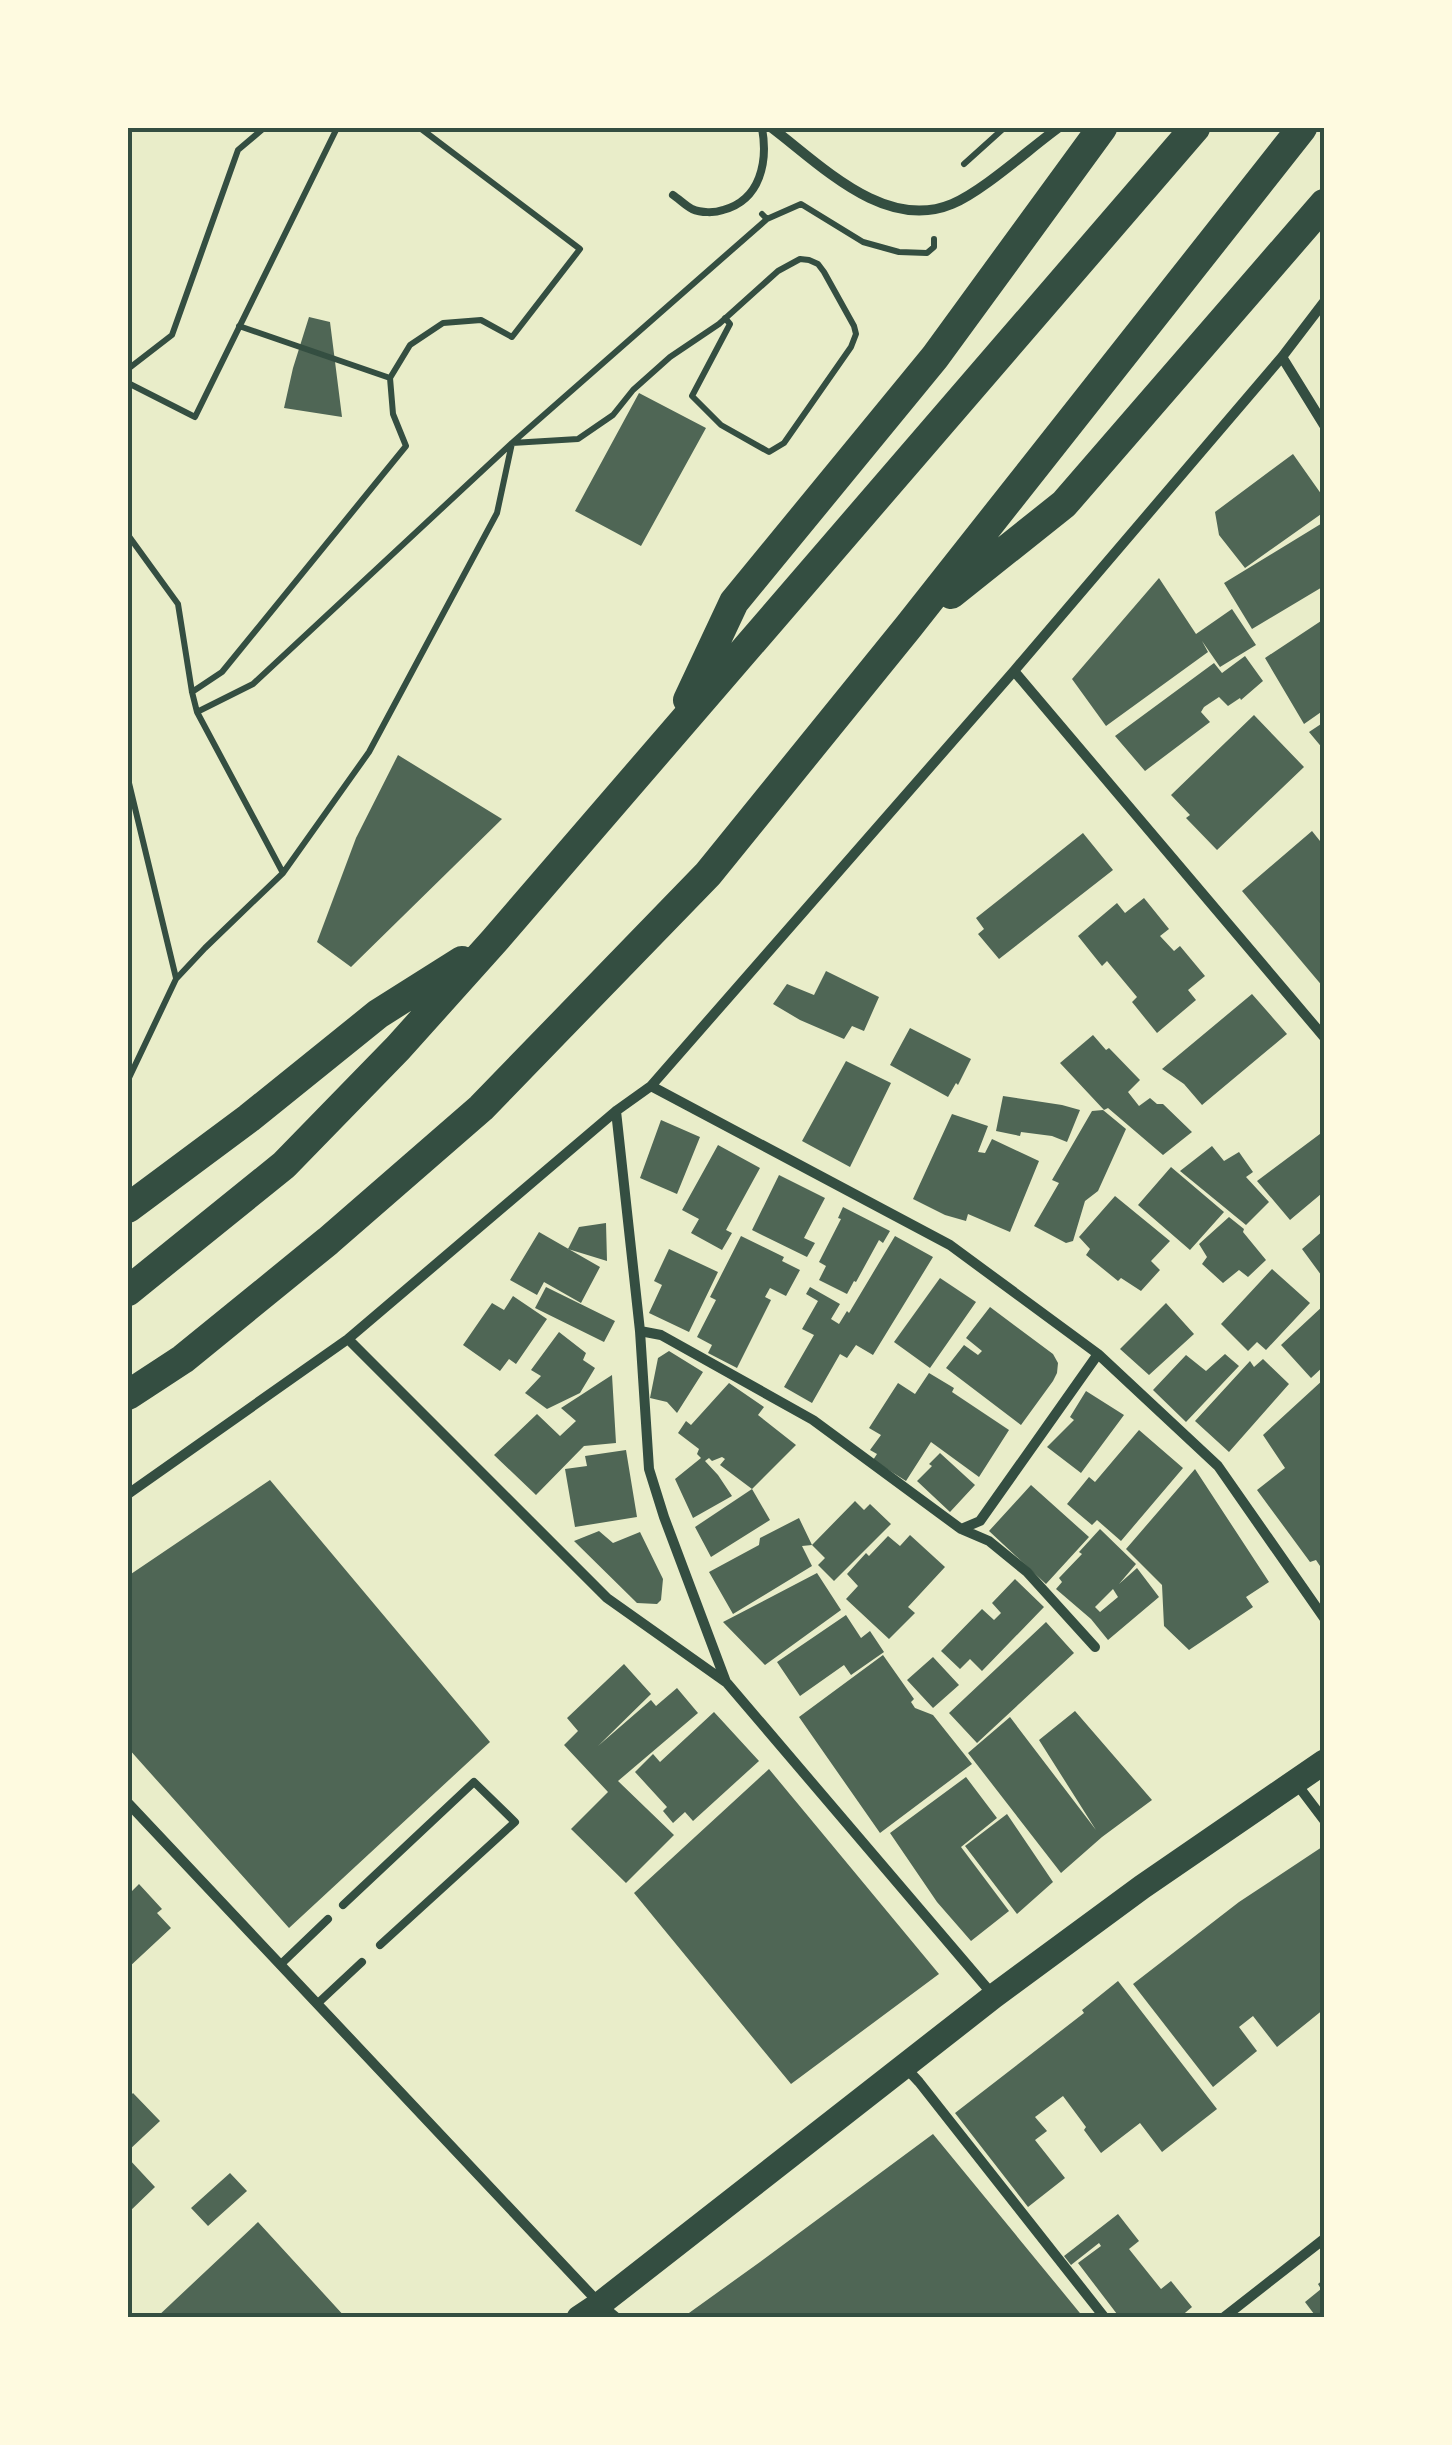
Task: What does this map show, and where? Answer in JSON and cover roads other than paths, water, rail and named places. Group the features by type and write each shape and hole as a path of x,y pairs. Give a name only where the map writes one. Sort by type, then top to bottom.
{"highway":[{"path":"672,734 734,602 935,357 1102,128"},
{"path":"128,1291 284,1165 398,1048 1195,128"},
{"path":"128,1395 183,1359 328,1241 481,1108 708,874 1302,128"},
{"path":"909,626 1064,504 1324,204"},
{"path":"128,1208 249,1118 378,1014 494,941"}],"main road":[{"path":"598,2313 994,1996 1142,1887 1324,1762"}],"street":[{"path":"772,128 857,192 896,210 919,212 953,204 1058,128"},
{"path":"128,1494 348,1339 651,1086 1014,672 1282,357 1324,302"},
{"path":"1282,357 1324,425"},
{"path":"1014,672 1324,1037"},
{"path":"651,1086 950,1244 1098,1354 1218,1466 1324,1618"},
{"path":"616,1112 640,1331 650,1468 664,1517 726,1683"},
{"path":"640,1331 661,1335 813,1420 961,1529 989,1541 1027,1572 1095,1647"},
{"path":"348,1339 607,1598 726,1683 994,1996"},
{"path":"961,1529 980,1521 1098,1354"},
{"path":"1295,1782 1324,1820"},
{"path":"128,1803 598,2313"},
{"path":"904,2067 920,2082 1104,2318"},
{"path":"1223,2318 1324,2239"}],"lane":[{"path":"673,195 693,210 717,212 735,207 749,197 761,176 766,148 762,128"},
{"path":"344,1906 474,1782 515,1822 380,1945"},
{"path":"280,1965 328,1919"},
{"path":"317,2004 362,1962"}]}
